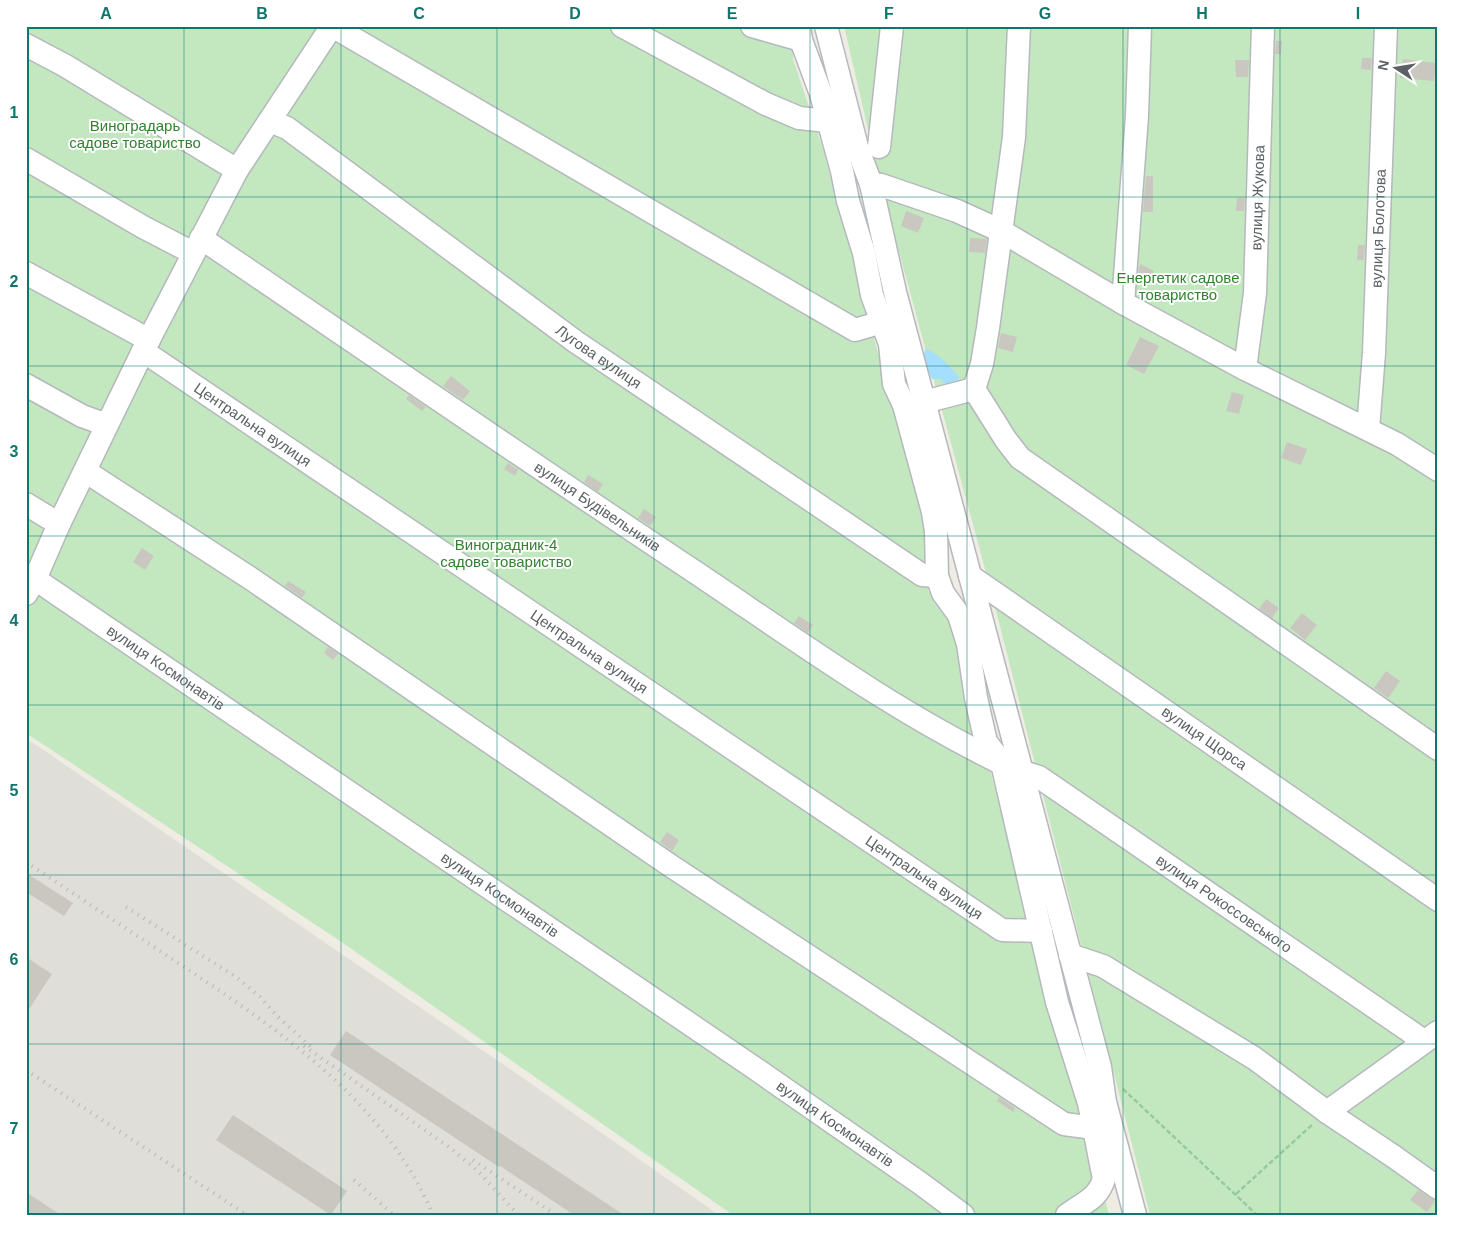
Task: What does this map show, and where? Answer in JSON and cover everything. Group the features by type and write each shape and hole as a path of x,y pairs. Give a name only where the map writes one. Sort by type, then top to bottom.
{"lane":[{"path":"30,587 146,346 237,170 332,26 855,330 882,322"},
{"path":"622,26 766,104 799,118 828,121"},
{"path":"752,26 800,33 821,94 842,171 848,201 864,253 872,295 890,344 894,384 904,404 933,512 936,531 937,576 943,594 959,615 968,644 976,698 986,742 1002,763 1057,1002 1089,1104 1104,1179 1100,1190 1092,1198 1067,1215"},
{"path":"826,26 857,147 871,184 895,292 1100,1067 1105,1102 1135,1215"},
{"path":"879,147 892,26"},
{"path":"1019,26 1014,137 984,355 974,390 1006,440 1020,458 1438,749"},
{"path":"1123,303 1138,116 1140,26"},
{"name":"вулиця Жукова","path":"1246,369 1255,293 1262,26"},
{"name":"вулиця Болотова","path":"1368,429 1374,353 1386,26"},
{"path":"26,45 72,70 237,170"},
{"name":"Лугова вулиця","path":"270,121 287,128 576,342 922,575 937,576"},
{"name":"вулиця Будівельників","path":"26,159 143,227 197,246 497,440 893,704 969,747 1002,763"},
{"path":"871,184 881,185 957,211 1001,231 1123,303 1246,369 1397,444 1438,470"},
{"name":"Центральна вулиця","path":"26,273 146,346 1002,930 1042,931"},
{"path":"26,385 82,416 107,425"},
{"path":"924,402 974,390"},
{"path":"85,471 250,578 671,866 940,1044 1064,1124 1094,1128"},
{"path":"26,504 59,524"},
{"name":"вулиця Щорса","path":"970,576 1438,900"},
{"name":"вулиця Космонавтів","path":"30,587 753,1067 963,1215"},
{"name":"вулиця Рокоссовського","path":"1023,772 1039,777 1431,1036"},
{"path":"1070,955 1103,966 1254,1058 1327,1112 1438,1188"},
{"path":"1327,1112 1431,1036"}],"path":[{"path":"1100,1067 1257,1215"},
{"path":"1236,1194 1327,1112"}],"shaded area":[{"path":"26,738 510,1069 719,1215 26,1215"}],"green space":[{"name":"Виноградник-4 садове товариство","path":"26,26 795,26 793,59 823,149 877,349 912,466 931,565 928,591 954,619 989,766 1109,1215 733,1215 337,939 26,733"},
{"name":"Енергетик садове товариство","path":"844,26 1438,26 1438,1215 1150,1215 991,591 881,185"}],"water":[{"path":"925,349 939,356 952,369 959,377 958,384 950,385 943,383 941,379 932,379 924,356"}],"building":[{"path":"1276,41 1282,41 1281,54 1275,54"},
{"path":"1362,58 1372,58 1371,70 1361,69"},
{"path":"1403,59 1436,63 1434,81 1400,78"},
{"path":"1235,60 1249,60 1248,77 1236,77"},
{"path":"1146,176 1153,176 1153,212 1143,212"},
{"path":"1237,198 1245,198 1244,211 1236,211"},
{"path":"906,211 924,218 918,233 901,226"},
{"path":"970,238 987,239 985,253 969,252"},
{"path":"1358,245 1365,245 1364,260 1357,260"},
{"path":"1141,264 1154,271 1147,284 1138,278"},
{"path":"1001,333 1017,337 1013,352 998,348"},
{"path":"1140,337 1159,346 1144,374 1126,365"},
{"path":"451,376 470,391 463,400 443,386"},
{"path":"1232,392 1244,395 1239,414 1226,411"},
{"path":"409,395 426,407 422,411 406,399"},
{"path":"1287,442 1307,449 1301,465 1281,458"},
{"path":"508,463 518,470 515,476 504,469"},
{"path":"588,475 603,484 598,492 584,482"},
{"path":"644,509 656,517 650,526 638,518"},
{"path":"142,548 154,556 145,570 133,562"},
{"path":"288,581 306,592 302,598 285,586"},
{"path":"1266,599 1279,608 1272,618 1259,609"},
{"path":"1302,613 1317,625 1305,640 1290,628"},
{"path":"799,616 813,625 808,633 794,623"},
{"path":"328,647 338,654 333,660 324,653"},
{"path":"1386,671 1400,681 1388,698 1374,688"},
{"path":"667,832 679,840 672,851 660,842"},
{"path":"26,873 73,903 64,916 26,892"},
{"path":"26,957 52,974 26,1014"},
{"path":"346,1031 624,1215 574,1215 499,1167 330,1055"},
{"path":"999,1097 1015,1108 1013,1112 997,1101"},
{"path":"233,1115 347,1191 331,1215 216,1140"},
{"path":"1418,1190 1435,1201 1427,1212 1410,1200"},
{"path":"26,1192 61,1215 26,1215"}],"railway":[{"path":"26,862 251,1012 324,1070 357,1101 386,1136 412,1174 433,1215"},
{"path":"126,907 236,977 260,997 278,1017 311,1047"},
{"path":"304,1046 449,1147 478,1171 518,1215"},
{"path":"26,1070 247,1215"},
{"path":"473,1160 556,1215"},
{"path":"354,1180 394,1215"}],"park label":[{"name":"Виноградарь садове товариство","path":"135,134"}]}
